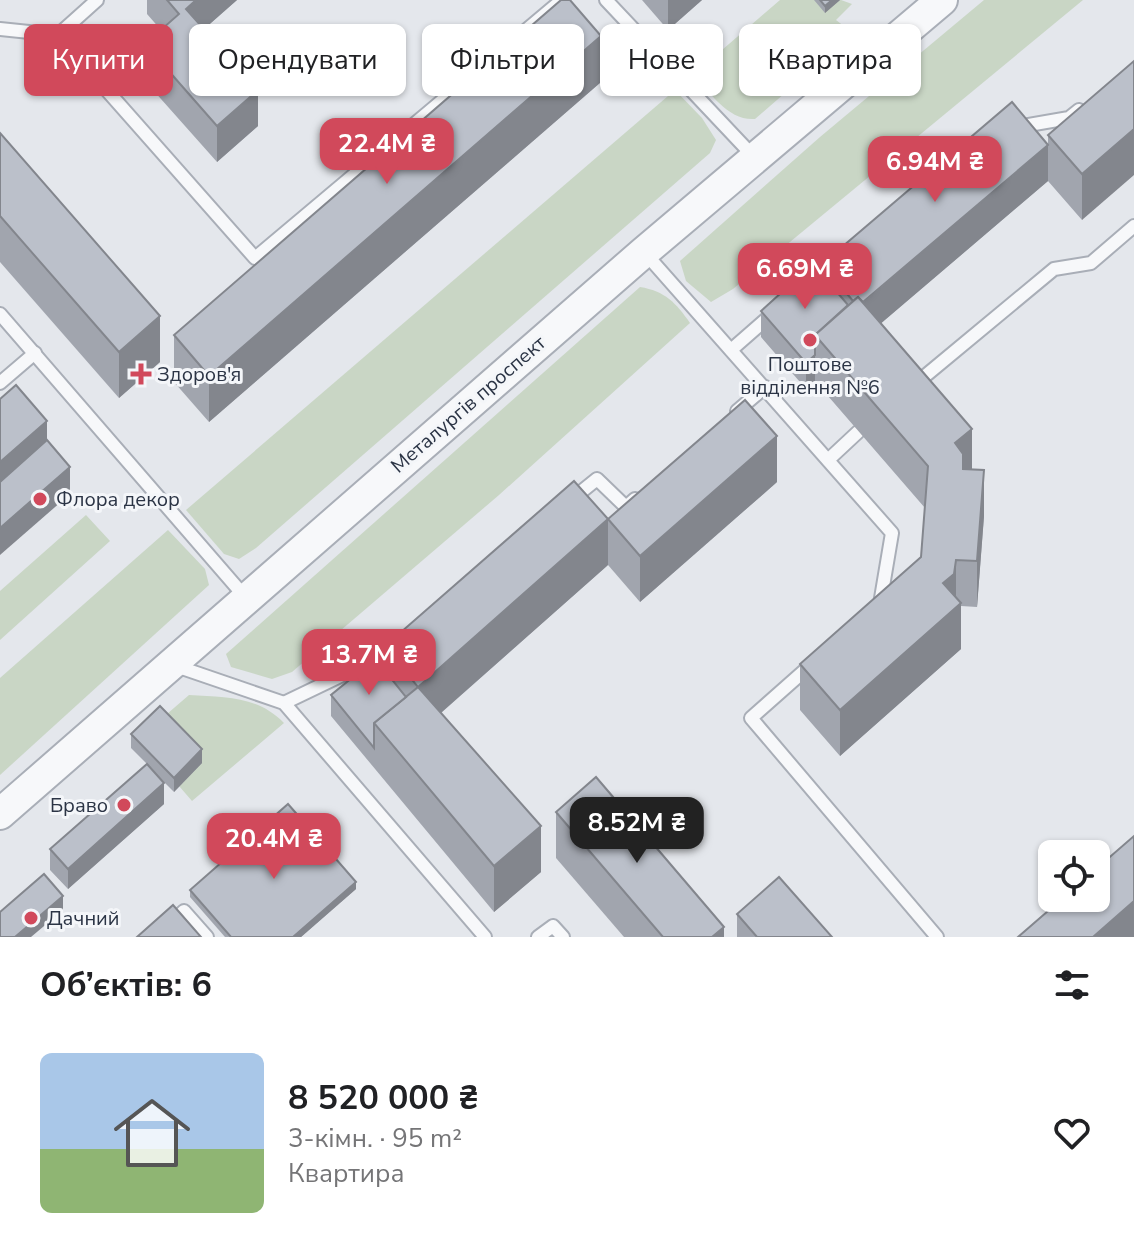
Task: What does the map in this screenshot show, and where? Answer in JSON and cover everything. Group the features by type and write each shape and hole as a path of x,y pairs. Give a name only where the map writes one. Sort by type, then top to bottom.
{"street":[{"name":"Металургів проспект","path":"0,814 644,252 942,0"}],"lane":[{"path":"70,24 97,0"},
{"path":"112,96 255,258 562,0"},
{"path":"606,0 755,158"},
{"path":"0,29 24,31"},
{"path":"1008,129 1069,118 1091,100"},
{"path":"902,395 1054,269 1091,263 1134,226"},
{"path":"644,252 892,533 881,602 869,613"},
{"path":"731,350 778,308"},
{"path":"0,314 246,598"},
{"path":"0,383 35,353"},
{"path":"730,417 765,387"},
{"path":"828,460 858,432"},
{"path":"562,508 597,479 626,507 649,487"},
{"path":"284,703 388,654 399,644"},
{"path":"822,655 751,718 937,937"},
{"path":"172,665 284,703 485,937"},
{"path":"156,937 184,911 207,937"},
{"path":"538,937 553,926 563,937"}],"green space":[{"path":"780,0 841,0 852,4 836,20 841,24 752,24"},
{"path":"984,0 1083,0 733,289 711,302 686,281 680,261 869,96 921,96 921,53"},
{"path":"739,35 739,96 782,96 755,119 736,116 713,96 723,96 723,49"},
{"path":"668,96 681,96 702,118 716,140 710,153 256,548 239,559 224,554 186,510"},
{"path":"640,287 669,299 690,323 499,495 292,672 272,679 231,667 226,654"},
{"path":"86,515 110,541 0,640 0,591"},
{"path":"168,530 205,569 209,585 0,775 0,678"},
{"path":"189,695 252,703 284,723 192,801 179,786 160,720"}],"building":[{"path":"167,0 196,0 186,9 199,24 189,24 189,94 173,76 173,24 168,24 179,14"},
{"path":"561,0 570,0 600,37 584,51 584,24 533,24"},
{"path":"1134,61 1134,129 1082,174 1048,135"},
{"path":"191,96 251,96 217,126"},
{"path":"450,96 532,96 209,376 174,335"},
{"path":"1012,102 1048,145 863,302 858,297 853,301 822,264"},
{"path":"0,133 160,316 119,352 0,216"},
{"path":"813,264 848,305 815,335 815,355 806,363 761,311"},
{"path":"858,297 972,429 955,443 963,454 963,469 984,470 977,561 956,560 954,574 943,583 961,603 840,710 800,664 921,557 928,466 815,335"},
{"path":"16,385 47,421 0,462 0,399"},
{"path":"745,400 777,436 640,556 608,519"},
{"path":"47,440 70,467 0,528 0,482"},
{"path":"574,481 608,519 418,687 385,646"},
{"path":"385,651 385,671 406,697 374,723 374,748 331,695"},
{"path":"418,687 541,826 494,866 374,723"},
{"path":"160,706 202,749 174,778 131,734"},
{"path":"147,764 164,783 68,869 50,849"},
{"path":"596,777 724,927 712,937 663,937 556,812"},
{"path":"288,804 356,882 293,937 231,937 190,890"},
{"path":"1134,836 1134,901 1093,937 1018,937 1047,912 1110,912 1110,857"},
{"path":"44,874 63,896 15,937 0,937 0,912"},
{"path":"779,877 832,937 757,937 737,914"},
{"path":"173,905 201,937 137,937"}],"place":[{"name":"Поштове відділення №6","path":"810,340"},
{"name":"Здоров'я","path":"141,374"},
{"name":"Флора декор","path":"40,499"},
{"name":"Браво","path":"124,805"},
{"name":"Дачний","path":"31,918"}]}
